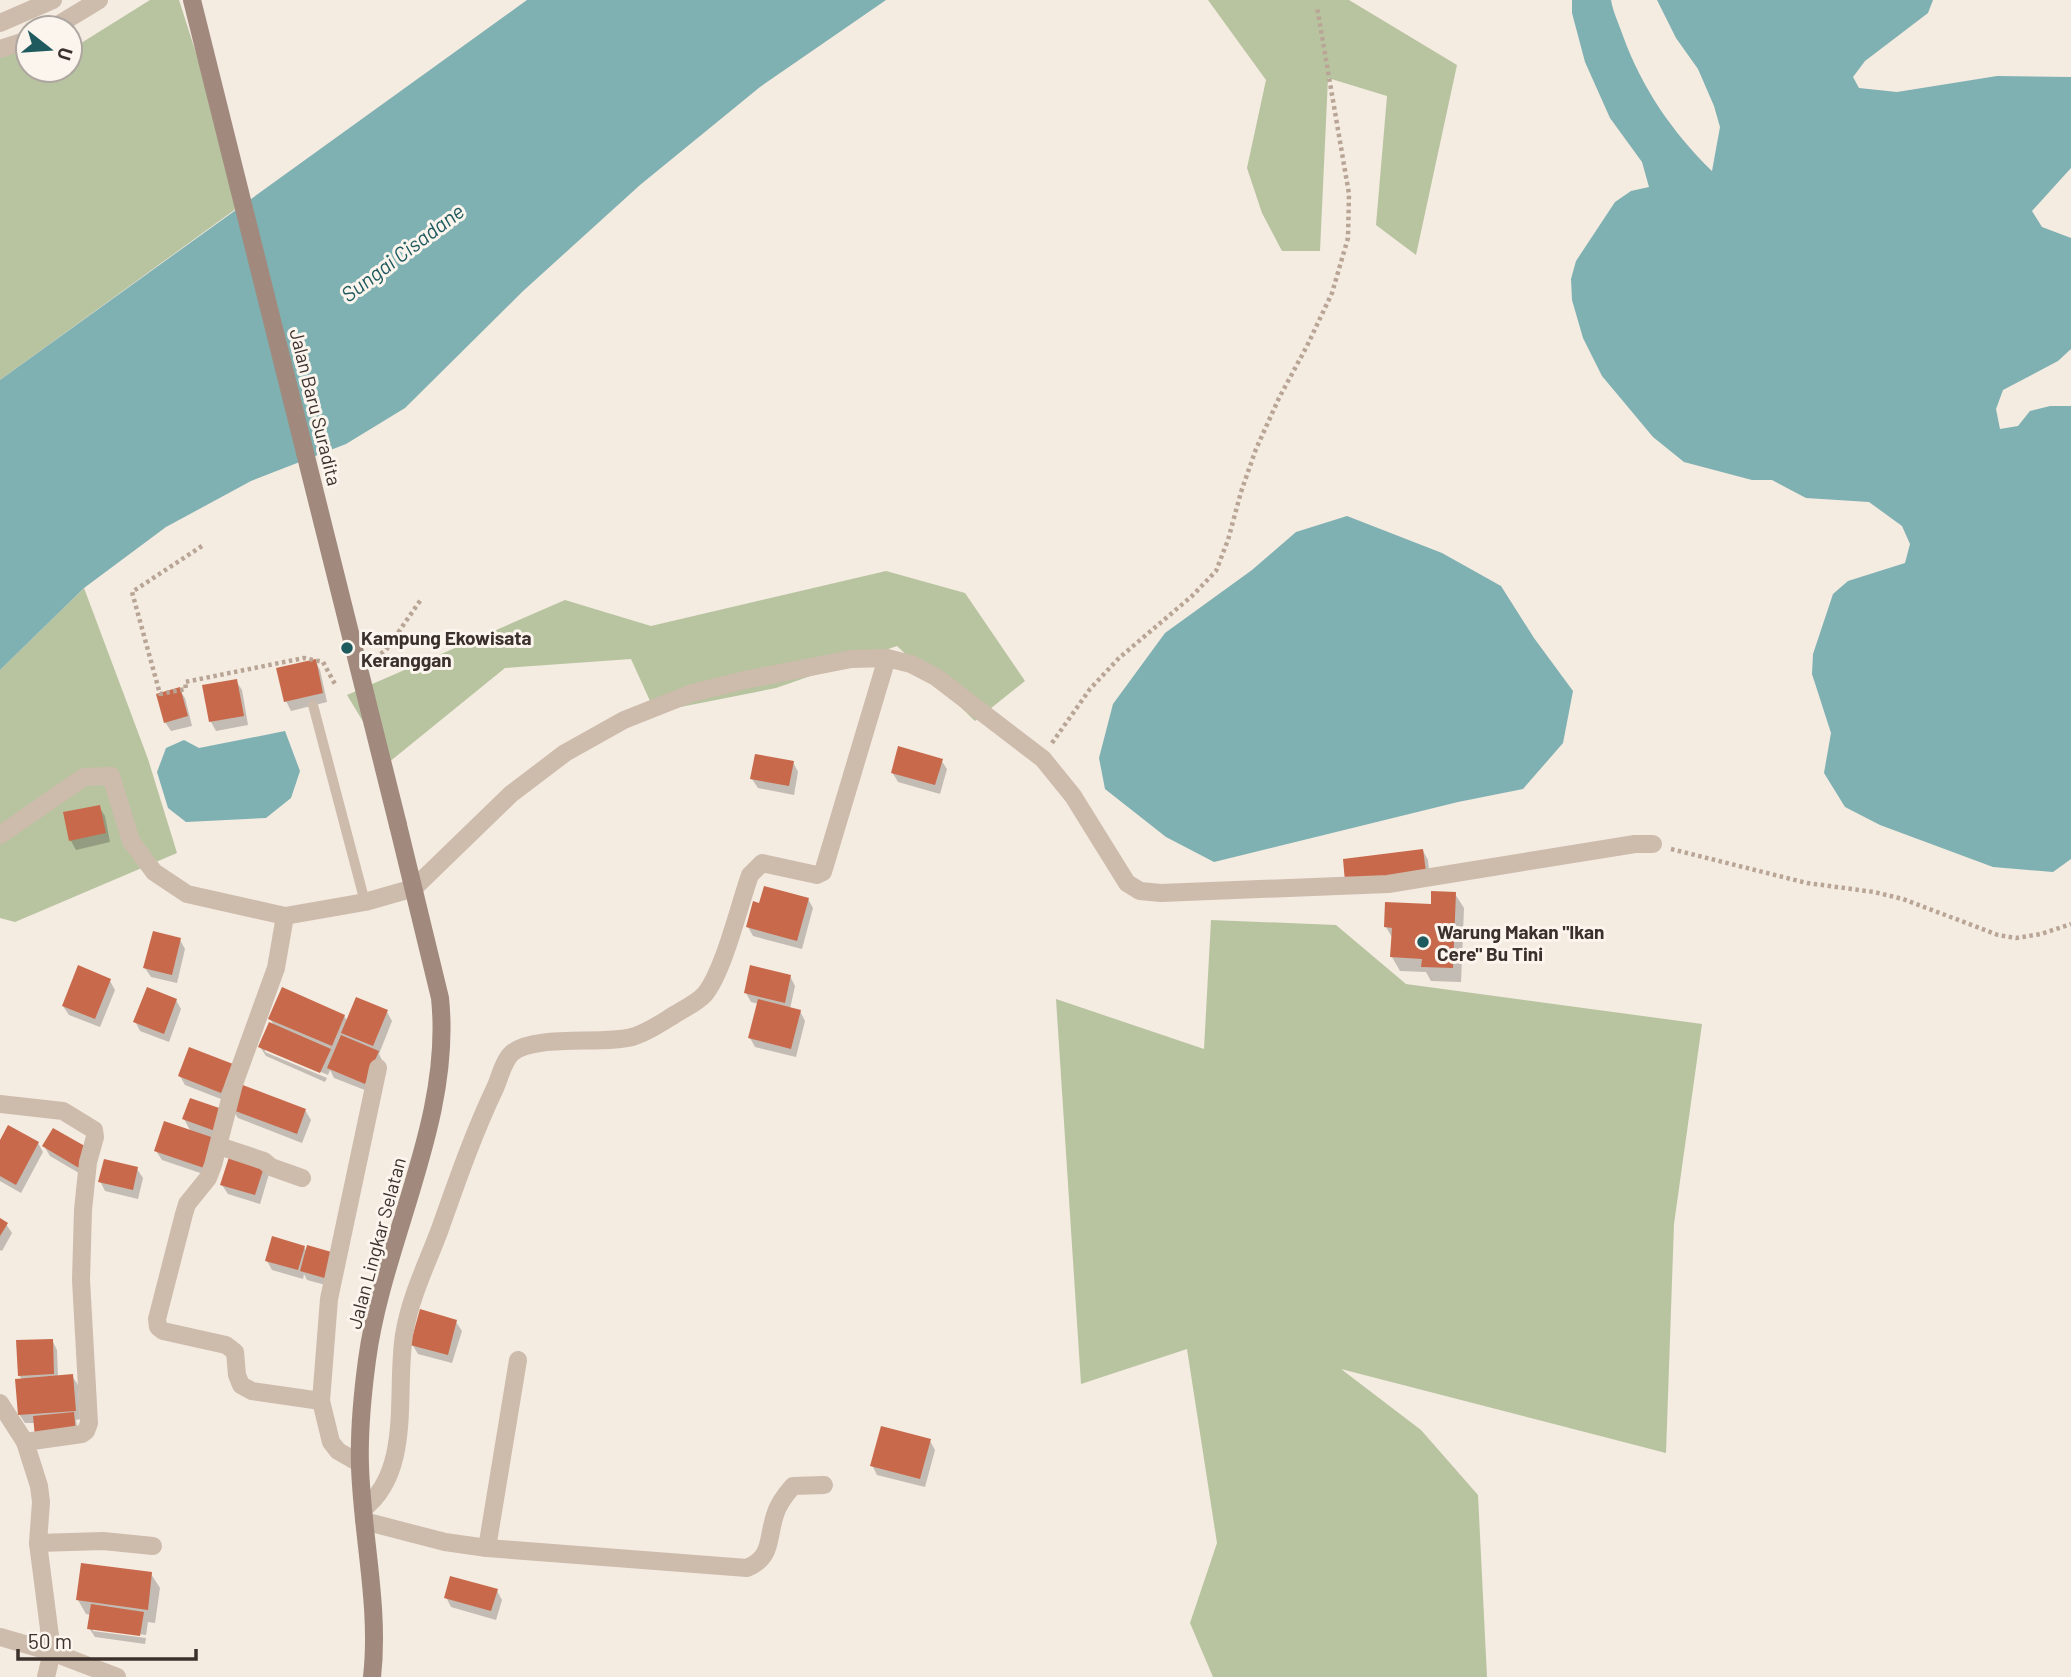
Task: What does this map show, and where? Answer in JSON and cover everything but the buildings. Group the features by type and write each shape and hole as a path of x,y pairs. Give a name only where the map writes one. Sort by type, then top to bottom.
{"main road":[{"name":"Jalan Baru Suradita","path":"192,0 398,825"},
{"name":"Jalan Lingkar Selatan","path":"372,1677 374,1642 359,1463 367,1359 386,1272 421,1153 441,1048 443,1023 440,998 398,825"}],"street":[{"path":"0,23 53,0"},
{"path":"76,14 99,0"},
{"path":"824,1485 793,1486 783,1497 775,1515 768,1549 759,1563 747,1568 487,1548 445,1542 363,1515 383,1488 396,1451 404,1336 413,1297 487,1104 512,1053 528,1046 600,1041 632,1037 645,1032 699,1000 707,991 716,975 754,868 762,863 817,875 823,872 887,658"},
{"path":"0,835 84,777 111,776 131,841 153,872 187,894 285,916 365,902 414,888 511,794 565,753 624,720 692,693 745,680 851,659 887,658 911,664 936,677 1042,759 1073,796 1119,873 1127,883 1140,891 1161,893 1388,884 1635,844 1653,844"},
{"path":"285,916 276,968 234,1084 208,1178 187,1203 157,1319 158,1327 163,1331 226,1345 235,1352 238,1362 237,1375 241,1385 251,1391 321,1401"},
{"path":"359,1463 338,1451 331,1442 321,1401 329,1299 378,1068"},
{"path":"0,1104 63,1111 94,1130 95,1138 88,1162 84,1198 81,1269 89,1423 82,1434 25,1441"},
{"path":"219,1146 264,1161 271,1167 302,1178"},
{"path":"487,1548 518,1360"},
{"path":"0,1403 25,1441 39,1486 41,1502 38,1543 52,1652 46,1677"},
{"path":"38,1543 103,1541 153,1546"},
{"path":"0,1637 52,1652 117,1677"}],"lane":[{"path":"313,705 365,902"}],"path":[{"path":"1042,759 1090,689 1216,571 1256,449 1332,293 1348,238 1349,194 1317,8"},
{"path":"202,546 132,592 160,694 186,690 185,682 304,658 323,662 336,686"},
{"path":"1653,844 1807,883 1874,892 1903,899 1998,935 2016,938 2071,925"}],"green space":[{"path":"150,0 179,0 244,203 0,380 0,52 14,48 14,84 84,84 84,41"},
{"path":"1208,0 1349,0 1457,65 1416,255 1376,225 1387,96 1328,78 1320,251 1282,251 1262,213 1247,168 1266,80"},
{"path":"886,571 965,593 1025,681 975,721 897,646 776,688 655,712 631,659 505,668 388,763 347,695 565,600 651,626"},
{"path":"84,588 148,759 177,853 15,922 0,918 0,670"},
{"path":"1211,920 1336,925 1406,984 1702,1024 1674,1224 1666,1453 1341,1369 1421,1430 1478,1495 1487,1677 1213,1677 1190,1623 1217,1543 1187,1349 1081,1384 1056,999 1204,1049"}],"water":[{"name":"Sungai Cisadane","path":"527,0 886,0 760,87 640,185 522,292 405,408 346,444 251,481 166,527 84,588 0,670 0,380"},
{"path":"1572,0 1611,0 1631,55 1649,91 1671,125 1712,171 1720,127 1714,106 1698,69 1676,38 1657,0 1933,0 1928,13 1865,61 1853,77 1859,88 1897,92 1997,76 2071,77 2071,168 2032,211 2042,227 2071,238 2071,349 2058,361 2003,390 1996,409 2000,429 2018,426 2030,411 2050,406 2071,406 2071,859 2053,872 1993,867 1880,825 1845,807 1824,773 1831,733 1812,674 1813,654 1833,594 1848,581 1905,563 1910,544 1902,526 1869,502 1806,498 1772,480 1752,480 1684,462 1653,437 1602,376 1583,338 1572,300 1571,279 1576,261 1615,202 1631,191 1649,187 1642,162 1610,118 1585,62 1572,13"},
{"path":"1347,516 1442,553 1501,586 1534,638 1573,691 1563,743 1523,789 1458,802 1214,862 1166,837 1105,789 1099,758 1113,704 1165,633 1252,570 1296,532"},
{"path":"285,731 300,771 291,798 266,818 186,822 168,808 157,772 166,748 184,740 199,748"}],"place":[{"name":"Kampung Ekowisata Keranggan","path":"347,648"},
{"name":"Warung Makan \"Ikan Cere\" Bu Tini","path":"1423,942"}]}
